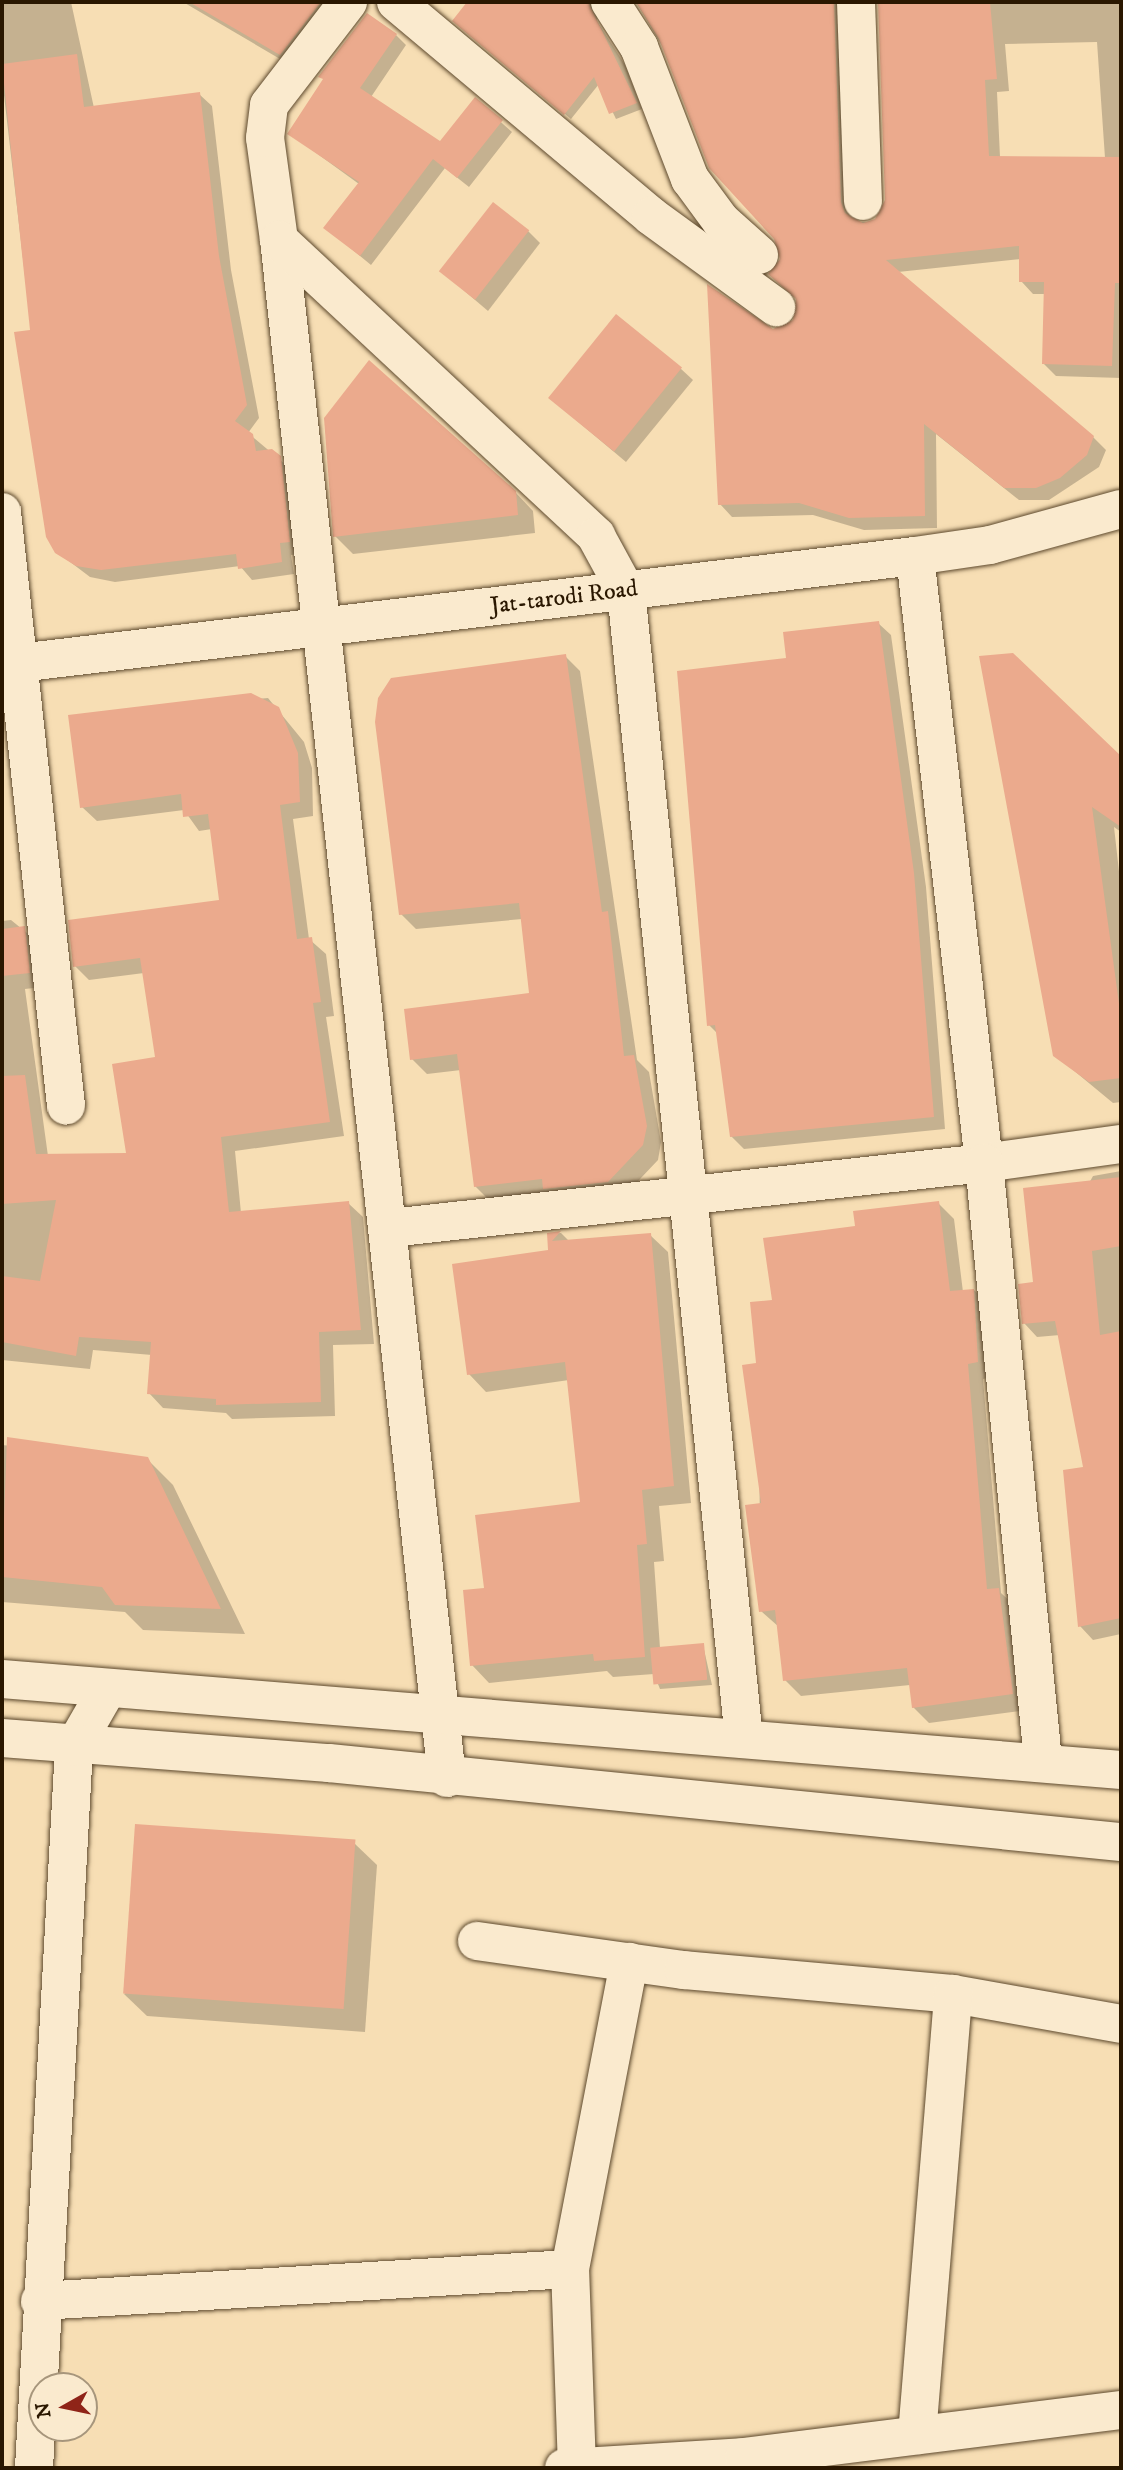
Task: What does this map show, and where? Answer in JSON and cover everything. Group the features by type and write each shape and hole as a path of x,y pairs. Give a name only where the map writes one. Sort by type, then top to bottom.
{"street":[{"path":"348,2 269,105 265,138 279,240 319,626 390,1228 447,1778"},
{"path":"396,2 651,216 776,307"},
{"path":"610,2 639,47 690,178 721,221 759,255"},
{"path":"856,2 863,201"},
{"path":"279,240 596,536 626,591 744,1738"},
{"name":"Jat-tarodi Road","path":"10,664 915,556 990,545 1121,509"},
{"path":"2,512 10,664 66,1106"},
{"path":"915,556 984,1163 1043,1760"},
{"path":"390,1228 688,1191 984,1163 1121,1144"},
{"path":"2,1679 1043,1760 1121,1770"},
{"path":"34,2468 40,2301 74,1747 108,1688"},
{"path":"2,1738 74,1747 329,1763 447,1778 1121,1842"},
{"path":"477,1941 629,1962 953,1994 1121,2024"},
{"path":"577,2468 570,2269 629,1962"},
{"path":"917,2435 953,1994"},
{"path":"40,2301 570,2269"},
{"path":"564,2468 744,2457 1121,2410"}],"building":[{"path":"189,2 321,2 280,55"},
{"path":"467,2 588,2 637,103 609,114 594,77 564,115 452,21"},
{"path":"636,2 834,2 841,202 845,213 863,223 875,219 885,200 878,2 990,2 997,79 985,80 989,156 1121,157 1121,283 1115,283 1112,366 1042,364 1044,282 1019,282 1019,246 886,260 1094,436 1087,455 1060,478 1036,488 1004,488 924,424 925,516 849,518 799,503 718,505 707,284 773,329 793,320 796,299 768,274 780,259 774,239 709,168 659,39"},
{"path":"367,13 397,34 360,88 440,141 475,97 503,120 457,178 433,159 360,256 323,228 359,182 287,134 323,79 318,77"},
{"path":"77,54 84,107 200,92 219,256 247,405 235,421 253,434 256,451 272,449 281,456 290,542 280,543 282,562 238,569 236,554 101,570 76,566 55,553 46,537 14,332 30,330 2,64"},
{"path":"493,202 529,230 475,300 439,271"},
{"path":"616,314 682,367 614,451 548,398"},
{"path":"369,360 516,491 518,515 333,537 324,418"},
{"path":"879,621 914,873 934,1117 730,1137 715,1025 707,1026 677,671 786,658 783,632"},
{"path":"1013,653 1121,756 1121,827 1092,807 1121,1018 1121,1078 1089,1082 1053,1056 979,656"},
{"path":"566,654 602,912 608,911 624,1056 634,1055 647,1126 643,1145 608,1182 543,1189 542,1179 474,1187 457,1054 410,1060 404,1009 529,993 519,903 399,915 375,722 378,698 391,678"},
{"path":"251,693 279,707 298,753 300,802 280,805 297,939 312,937 321,1002 313,1003 330,1122 221,1137 229,1212 349,1201 361,1330 319,1332 321,1402 216,1405 216,1399 147,1394 151,1342 79,1337 76,1356 2,1342 2,1276 40,1281 56,1200 2,1204 2,1076 25,1075 36,1154 126,1153 112,1064 155,1057 140,958 73,967 68,920 219,900 208,814 183,817 181,794 80,808 68,715"},
{"path":"25,926 30,973 2,976 2,929"},
{"path":"1121,1177 1121,1246 1092,1251 1100,1335 1121,1331 1121,1618 1078,1627 1063,1470 1083,1467 1055,1321 1022,1324 1018,1284 1033,1282 1023,1188"},
{"path":"939,1201 950,1291 974,1289 978,1362 968,1364 987,1589 999,1588 1013,1694 912,1708 907,1668 783,1681 775,1610 759,1612 745,1505 761,1503 742,1365 756,1363 750,1302 772,1300 763,1238 855,1226 853,1211"},
{"path":"561,1231 552,1241 651,1233 674,1486 642,1490 647,1544 637,1545 645,1657 594,1661 593,1654 470,1666 463,1590 484,1588 475,1515 580,1502 565,1362 467,1375 452,1264 548,1250 547,1233"},
{"path":"7,1437 148,1457 221,1609 115,1605 102,1587 2,1577"},
{"path":"704,1643 707,1680 653,1685 650,1648"},
{"path":"135,1824 355,1839 344,2009 123,1994"}]}
